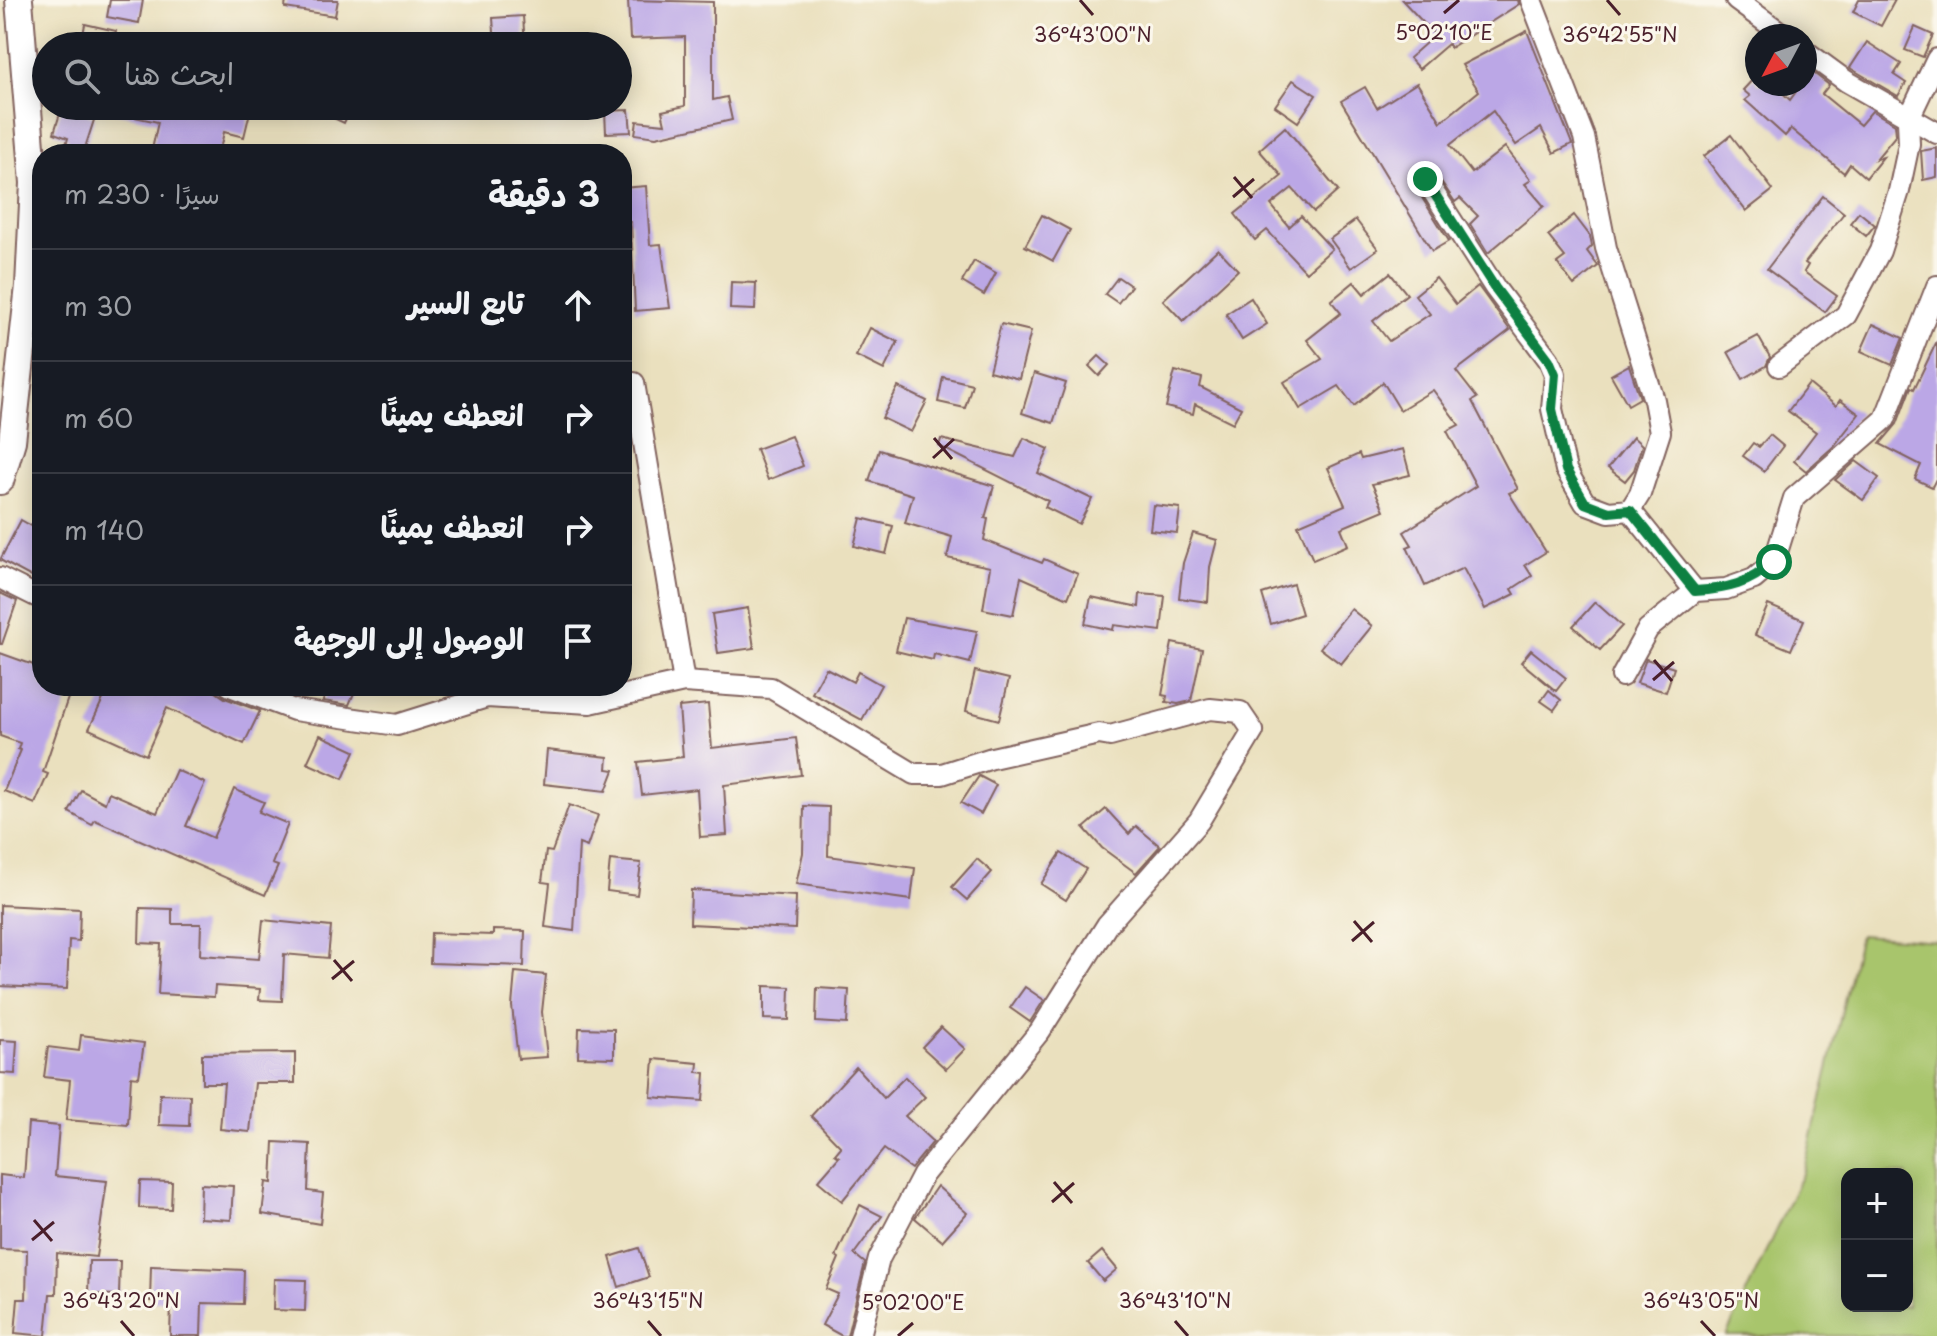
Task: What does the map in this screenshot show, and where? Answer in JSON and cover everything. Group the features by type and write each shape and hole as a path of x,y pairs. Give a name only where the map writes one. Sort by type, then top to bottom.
{"street":[{"path":"19,0 32,159"},
{"path":"1531,0 1584,137 1606,248 1654,400 1660,432 1640,494 1630,510"},
{"path":"1736,0 1769,24"},
{"path":"1779,366 1846,315 1880,251 1899,191 1909,144 1908,120 1937,59"},
{"path":"1817,60 1908,120 1937,133"},
{"path":"1425,179 1495,288 1549,360 1555,374 1552,409 1566,470 1585,503 1609,512 1630,510"},
{"path":"0,481 13,426 29,286 32,224"},
{"path":"1622,676 1648,629 1695,591 1726,589 1754,579 1774,562 1794,498 1885,419 1937,286"},
{"path":"634,383 684,682"},
{"path":"1630,510 1695,591"},
{"path":"0,578 32,594"},
{"path":"632,694 684,682 771,688 914,774 942,774 992,758 1099,734 1110,736 1210,709 1240,712 1253,731 1199,821 1107,925 1040,1031 923,1175 879,1259 860,1336"},
{"path":"257,696 294,710 397,725 487,697 590,703 621,696"}],"green space":[{"path":"1860,935 1937,941 1937,1336 1726,1336 1804,1170"}],"building":[{"path":"110,0 143,0 139,23 107,17"},
{"path":"286,0 338,0 335,16 285,8"},
{"path":"628,0 713,2 713,100 727,97 732,120 656,137 635,134 637,121 665,124 662,111 685,106 685,37 632,39"},
{"path":"1402,0 1518,0 1519,4 1450,48 1448,44 1419,69 1409,58 1435,35"},
{"path":"1859,0 1895,0 1881,26 1853,12"},
{"path":"523,16 524,32 494,32 493,18"},
{"path":"85,24 116,31 116,32 84,32"},
{"path":"1915,27 1933,35 1923,57 1905,50"},
{"path":"1527,31 1572,144 1554,153 1541,128 1516,145 1493,111 1450,145 1472,173 1505,147 1531,180 1525,184 1544,206 1488,253 1470,224 1478,216 1460,198 1455,202 1432,168 1417,169 1413,174 1414,185 1449,241 1432,251 1341,101 1365,87 1377,108 1417,83 1441,122 1479,91 1462,65"},
{"path":"1867,42 1901,64 1894,75 1906,83 1898,96 1850,68"},
{"path":"1817,76 1829,85 1822,94 1860,125 1872,111 1895,124 1896,135 1876,159 1883,157 1866,178 1850,164 1844,173 1791,129 1785,136 1745,100 1750,96 1786,96 1790,100 1793,96 1817,96"},
{"path":"1293,80 1316,95 1298,122 1275,106"},
{"path":"58,120 94,120 86,144 66,144 68,138 54,133"},
{"path":"149,120 248,120 244,137 224,132 221,144 153,144 158,122"},
{"path":"605,120 630,120 631,132 606,133"},
{"path":"1285,127 1338,191 1314,212 1292,188 1271,205 1289,227 1301,216 1332,249 1306,272 1267,230 1255,240 1235,214 1282,176 1259,150"},
{"path":"1731,135 1773,190 1746,211 1704,156"},
{"path":"1937,148 1937,177 1923,180 1921,151"},
{"path":"646,186 650,245 661,244 670,308 635,311 632,187"},
{"path":"1823,196 1844,213 1805,263 1808,265 1804,272 1837,296 1825,312 1767,269"},
{"path":"1859,212 1875,225 1866,236 1850,223"},
{"path":"1042,215 1070,230 1053,261 1025,246"},
{"path":"1574,215 1590,236 1592,246 1587,251 1598,266 1574,285 1557,263 1565,257 1548,236"},
{"path":"1356,220 1378,249 1351,268 1330,239"},
{"path":"1218,249 1238,270 1183,321 1163,300"},
{"path":"974,261 996,273 984,295 962,282"},
{"path":"1390,273 1407,294 1373,321 1389,341 1430,314 1415,295 1436,278 1456,304 1478,286 1510,330 1456,371 1477,398 1472,401 1518,489 1509,493 1546,552 1525,565 1532,576 1512,589 1515,594 1485,609 1463,568 1425,586 1407,547 1412,545 1404,532 1476,486 1447,431 1459,425 1433,390 1400,410 1383,382 1354,406 1339,386 1300,409 1284,382 1322,359 1307,340 1341,313 1331,301 1354,282 1364,294"},
{"path":"1118,277 1131,286 1118,303 1105,294"},
{"path":"731,282 756,283 755,310 730,309"},
{"path":"1251,298 1267,324 1242,340 1226,314"},
{"path":"1001,324 1031,331 1019,379 989,371"},
{"path":"1873,324 1903,338 1892,365 1861,351"},
{"path":"870,328 898,342 884,370 856,356"},
{"path":"1758,336 1770,357 1766,366 1743,379 1728,352"},
{"path":"1937,341 1937,477 1932,487 1915,479 1921,465 1880,444 1897,424 1911,387 1914,389"},
{"path":"1099,356 1109,365 1099,376 1089,366"},
{"path":"1629,365 1640,398 1628,405 1611,375"},
{"path":"1175,371 1202,378 1200,387 1241,408 1233,423 1195,404 1193,414 1166,407"},
{"path":"1034,373 1066,383 1053,423 1022,413"},
{"path":"943,377 972,384 965,408 938,402"},
{"path":"1809,384 1836,406 1840,400 1859,414 1834,446 1806,471 1794,461 1816,432 1788,411"},
{"path":"898,387 927,401 911,432 882,418"},
{"path":"1770,435 1783,446 1764,471 1743,456 1753,443 1759,447"},
{"path":"791,436 803,466 768,480 756,449"},
{"path":"1633,437 1642,445 1634,470 1625,481 1608,468"},
{"path":"1024,438 1049,449 1038,473 1092,499 1079,524 1045,507 1048,501 939,446 941,439 1015,457"},
{"path":"1403,449 1410,475 1372,484 1384,510 1341,528 1348,545 1313,560 1298,525 1345,505 1328,468 1359,454 1361,459"},
{"path":"879,450 994,486 985,518 988,519 984,540 1042,563 1044,559 1078,574 1068,598 1021,577 1013,615 983,609 990,567 947,558 952,537 905,523 913,495 869,481"},
{"path":"1856,461 1879,478 1863,500 1835,480"},
{"path":"1153,505 1180,508 1177,533 1150,530"},
{"path":"861,518 893,526 886,554 854,546"},
{"path":"21,520 32,526 32,577 0,560"},
{"path":"1193,533 1217,540 1210,567 1208,602 1179,598 1183,563"},
{"path":"1293,584 1302,614 1271,624 1262,594"},
{"path":"0,593 17,601 2,644 0,644"},
{"path":"1140,594 1165,596 1161,631 1114,625 1113,630 1085,624 1091,597 1139,607"},
{"path":"1595,602 1622,626 1600,650 1573,626"},
{"path":"1768,605 1804,620 1791,650 1755,635"},
{"path":"748,608 754,648 718,653 712,614"},
{"path":"1351,609 1372,626 1341,664 1320,648"},
{"path":"904,618 977,631 970,663 934,654 933,660 896,651"},
{"path":"1172,643 1202,649 1191,701 1178,704 1166,702 1167,696 1162,695"},
{"path":"1531,650 1566,678 1556,691 1521,662"},
{"path":"0,653 32,664 32,696 69,696 43,772 48,774 35,804 4,791 21,750 18,749 20,743 0,736"},
{"path":"1646,659 1674,668 1666,692 1637,683"},
{"path":"826,668 853,682 858,672 881,685 862,720 812,693"},
{"path":"975,671 1009,679 999,720 966,711"},
{"path":"1549,690 1561,700 1554,710 1541,701"},
{"path":"104,696 222,696 260,711 244,744 167,708 146,755 89,729"},
{"path":"325,696 353,696 349,705 323,701"},
{"path":"708,704 712,748 796,738 801,775 724,785 727,835 700,837 697,789 642,795 638,762 683,757 679,707"},
{"path":"320,735 355,751 343,779 307,763"},
{"path":"547,750 608,757 607,769 614,770 606,791 544,784"},
{"path":"176,770 205,783 186,826 213,838 234,789 264,802 259,812 288,824 272,864 278,866 265,895 95,820 92,825 69,812 81,790 105,803 109,792 157,813"},
{"path":"979,776 996,785 981,814 961,803"},
{"path":"569,805 598,815 587,847 579,844 574,931 545,927 550,883 542,882 546,851 552,852"},
{"path":"804,806 829,807 828,856 915,868 911,900 796,884 803,853"},
{"path":"1106,809 1129,834 1136,826 1160,846 1136,873 1102,848 1084,828"},
{"path":"1061,853 1086,869 1066,900 1041,884"},
{"path":"977,859 992,872 967,900 952,887"},
{"path":"610,860 641,863 637,895 607,891"},
{"path":"691,890 796,896 795,929 690,924"},
{"path":"0,905 80,909 79,941 69,940 67,989 0,986"},
{"path":"140,908 172,909 172,924 201,924 200,955 259,959 263,920 331,927 328,958 284,954 282,1001 259,1000 260,989 215,986 214,997 158,994 161,944 139,943"},
{"path":"493,930 525,931 524,966 430,963 431,933 493,935"},
{"path":"515,972 546,975 542,1012 547,1057 518,1059 512,1006"},
{"path":"764,986 790,987 789,1020 764,1019"},
{"path":"1025,987 1044,1000 1030,1022 1010,1008"},
{"path":"817,988 849,990 847,1024 816,1022"},
{"path":"941,1027 965,1049 946,1069 922,1047"},
{"path":"579,1028 614,1029 614,1058 578,1057"},
{"path":"81,1035 144,1043 139,1077 131,1076 128,1125 66,1120 70,1080 44,1077 48,1047 79,1051"},
{"path":"0,1040 17,1041 15,1074 0,1073"},
{"path":"295,1053 295,1083 255,1083 250,1132 220,1129 224,1083 202,1083 202,1054"},
{"path":"654,1059 698,1063 697,1072 705,1073 703,1101 651,1097"},
{"path":"856,1067 884,1098 905,1077 925,1097 905,1116 933,1142 911,1169 884,1149 842,1201 818,1181 839,1157 835,1154 841,1147 811,1116"},
{"path":"160,1094 190,1095 189,1126 159,1125"},
{"path":"28,1123 59,1126 55,1176 107,1181 96,1257 57,1253 56,1294 50,1294 46,1336 15,1333 18,1299 26,1299 27,1250 0,1249 0,1175 24,1178"},
{"path":"274,1142 310,1144 308,1191 323,1193 320,1224 262,1214 266,1182 272,1183"},
{"path":"140,1181 172,1182 171,1209 139,1208"},
{"path":"201,1184 233,1186 231,1220 200,1218"},
{"path":"937,1186 967,1213 942,1241 915,1218"},
{"path":"860,1205 882,1216 854,1254 865,1263 847,1336 842,1336 822,1325 838,1294 826,1289 839,1258 836,1256"},
{"path":"639,1248 649,1277 619,1287 610,1257"},
{"path":"1102,1251 1117,1269 1103,1281 1088,1263"},
{"path":"89,1261 120,1261 119,1295 88,1294"},
{"path":"151,1266 244,1270 243,1304 202,1303 201,1336 170,1336 171,1301 150,1301"},
{"path":"274,1279 306,1280 305,1311 273,1310"}],"route":[{"path":"1425,179 1495,288 1549,360 1555,374 1552,409 1566,470 1585,503 1609,512 1630,510 1695,591 1726,589 1754,579 1774,562"}]}
